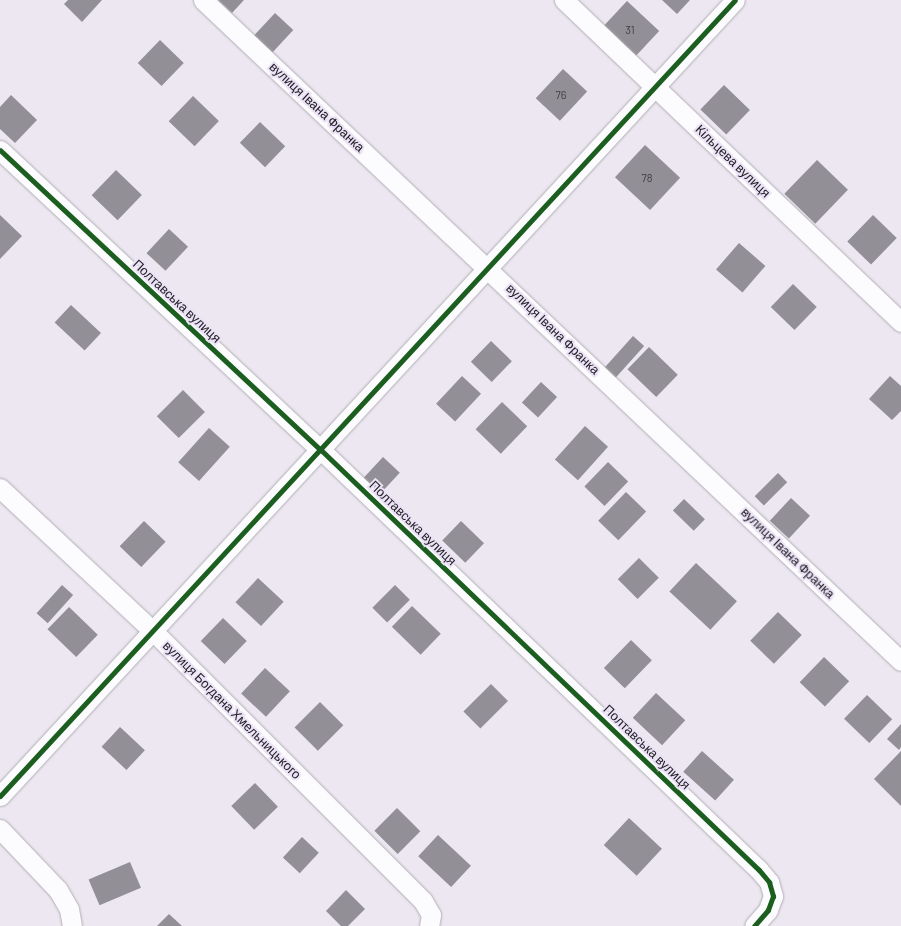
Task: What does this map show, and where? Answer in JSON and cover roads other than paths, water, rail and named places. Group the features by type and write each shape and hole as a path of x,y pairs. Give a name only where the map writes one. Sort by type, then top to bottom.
{"street":[{"name":"вулиця Івана Франка","path":"204,0 489,268 901,661"},
{"name":"Кільцева вулиця","path":"564,0 656,86 901,322"},
{"path":"0,796 735,0"},
{"name":"Полтавська вулиця","path":"0,150 321,450 759,870 769,882 773,896 768,910 754,926"},
{"name":"вулиця Богдана Хмельницького","path":"0,488 152,630 423,901 431,915 429,926"},
{"path":"0,829 58,890 69,909 72,926"}]}
